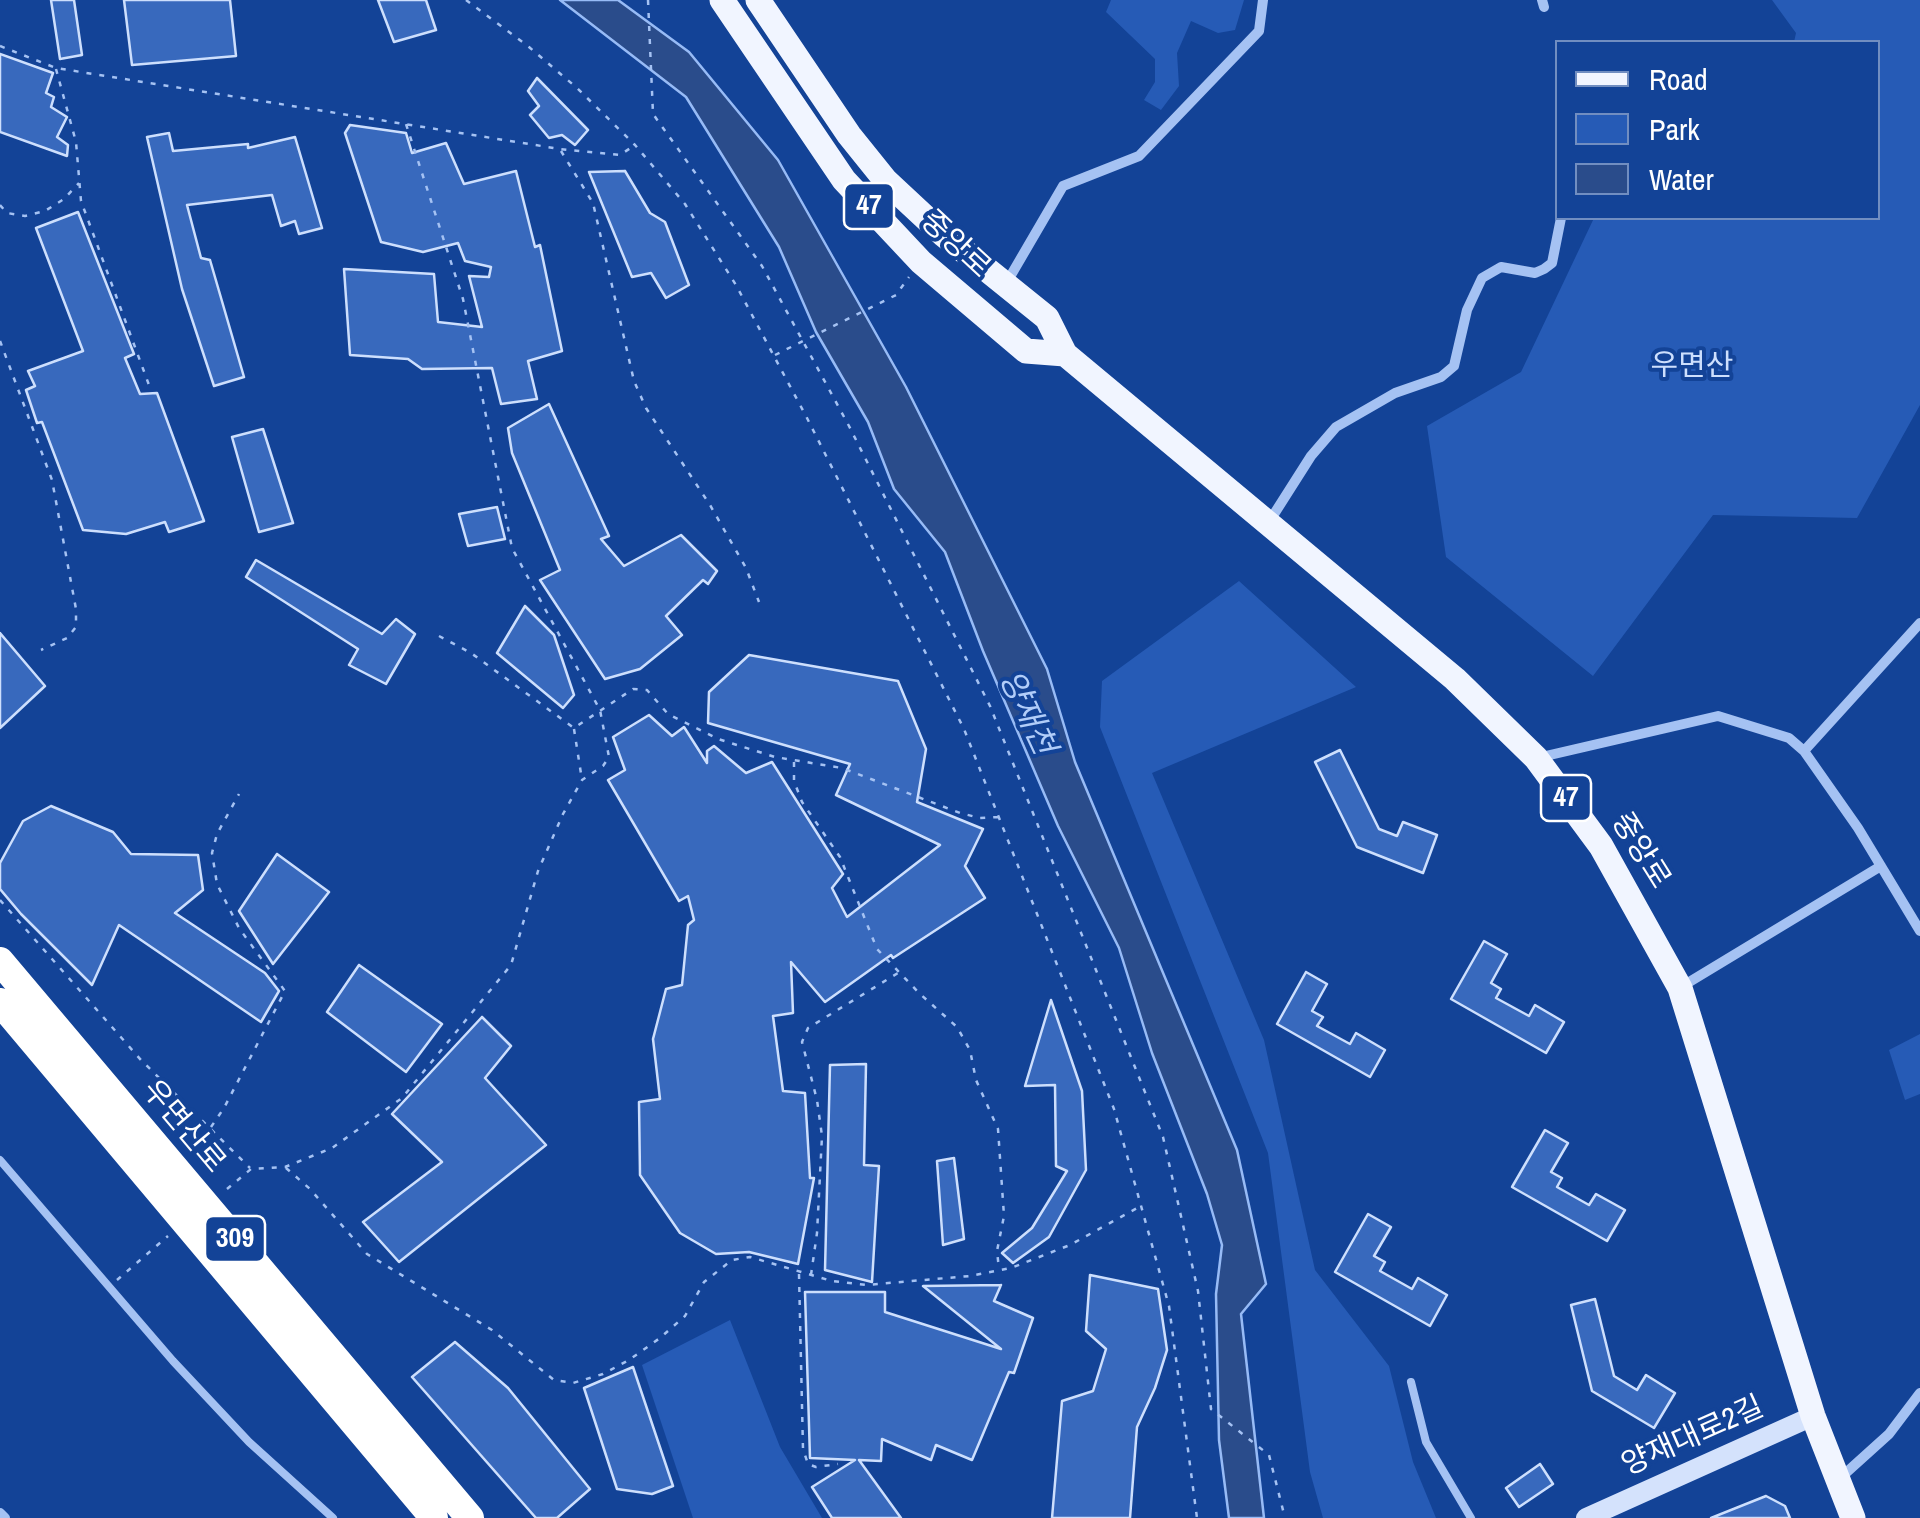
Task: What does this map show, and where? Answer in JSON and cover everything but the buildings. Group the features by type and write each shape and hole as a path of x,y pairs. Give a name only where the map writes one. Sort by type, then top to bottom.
{"highway":[{"name":"우면산로","path":"0,961 470,1518"},
{"name":"우면산로","path":"0,1002 434,1518"}],"main road":[{"name":"중앙로","path":"722,0 844,180 921,262 1026,351 1066,354"},
{"name":"중앙로","path":"758,0 886,181 944,235 1047,318 1066,354 1455,679 1536,758 1601,846 1680,988 1846,1516"}],"street":[{"path":"1006,283 1063,186 1139,156 1259,32 1263,0"},
{"path":"1269,523 1310,456 1336,427 1395,392 1441,378 1454,366 1467,310 1482,278 1501,267 1535,273 1544,269 1552,263 1562,220"},
{"path":"1804,751 1920,623"},
{"path":"1536,758 1718,716 1789,738 1804,751 1920,931"},
{"path":"1680,988 1881,866"},
{"path":"1837,1480 1889,1434 1920,1393"},
{"name":"양재대로2길","path":"1594,1516 1814,1416"}],"lane":[{"path":"0,1160 108,1287 249,1442 333,1518"},
{"path":"1411,1382 1426,1442 1471,1518"}],"path":[{"path":"466,0 529,47 635,145 685,204 736,285 774,356 964,729 1114,1109 1169,1306 1198,1518"},
{"path":"649,1 653,114 762,266 849,426 990,706 1163,1137 1198,1291 1211,1409 1268,1455 1285,1518"},
{"path":"0,46 56,68 602,156 620,154 635,145"},
{"path":"56,68 76,142 81,202 149,385"},
{"path":"226,1189 251,1169 285,1166 332,1148 402,1098 512,965 538,871 582,780 604,766 608,757 600,710 512,548 463,299 406,124"},
{"path":"560,149 593,203 640,394 710,505 746,568 760,602"},
{"path":"0,205 6,213 25,216 45,211 80,182"},
{"path":"774,356 896,294"},
{"path":"0,342 52,480 76,609 76,627 67,638 41,650"},
{"path":"439,636 471,653 574,728 582,780"},
{"path":"574,728 633,690 647,690 668,714 718,739 794,760 842,768 960,813 999,817"},
{"path":"794,760 794,781 802,802 840,857 877,949 957,1027 970,1050 976,1080 998,1129 1004,1216 997,1252 999,1270"},
{"path":"211,1127 285,990 239,928 217,884 212,853 217,834 239,794"},
{"path":"0,900 141,1060 251,1169"},
{"path":"811,1275 818,1233 822,1136 818,1100 802,1042 808,1028 899,972"},
{"path":"285,1166 367,1254 492,1330 554,1380 574,1382 629,1360 685,1316 704,1282 732,1260 750,1257 832,1281 906,1284 999,1270 1070,1245 1142,1205"},
{"path":"108,1287 177,1228"},
{"path":"798,1272 802,1450 808,1464 838,1464"}],"green space":[{"path":"1111,0 1244,0 1235,30 1218,33 1191,21 1177,53 1179,86 1161,110 1144,100 1155,82 1155,59 1106,12"},
{"name":"우면산","path":"1772,0 1920,0 1920,405 1857,518 1713,515 1593,676 1446,557 1427,426 1521,372 1593,220 1880,220 1880,40 1794,40 1796,33"},
{"path":"1239,581 1356,687 1152,773 1264,1040 1315,1270 1389,1366 1413,1462 1436,1518 1323,1518 1310,1472 1268,1153 1100,727 1102,681"},
{"path":"1920,1034 1920,1094 1905,1100 1889,1050"},
{"path":"730,1320 780,1447 822,1518 693,1518 642,1365"}],"water":[{"name":"양재천","path":"560,0 618,0 689,52 778,160 906,387 1047,669 1075,762 1237,1150 1266,1284 1241,1314 1264,1518 1229,1518 1219,1440 1216,1294 1222,1245 1207,1194 1152,1053 1119,948 1058,826 945,552 894,489 868,422 816,332 779,247 686,97"}]}
